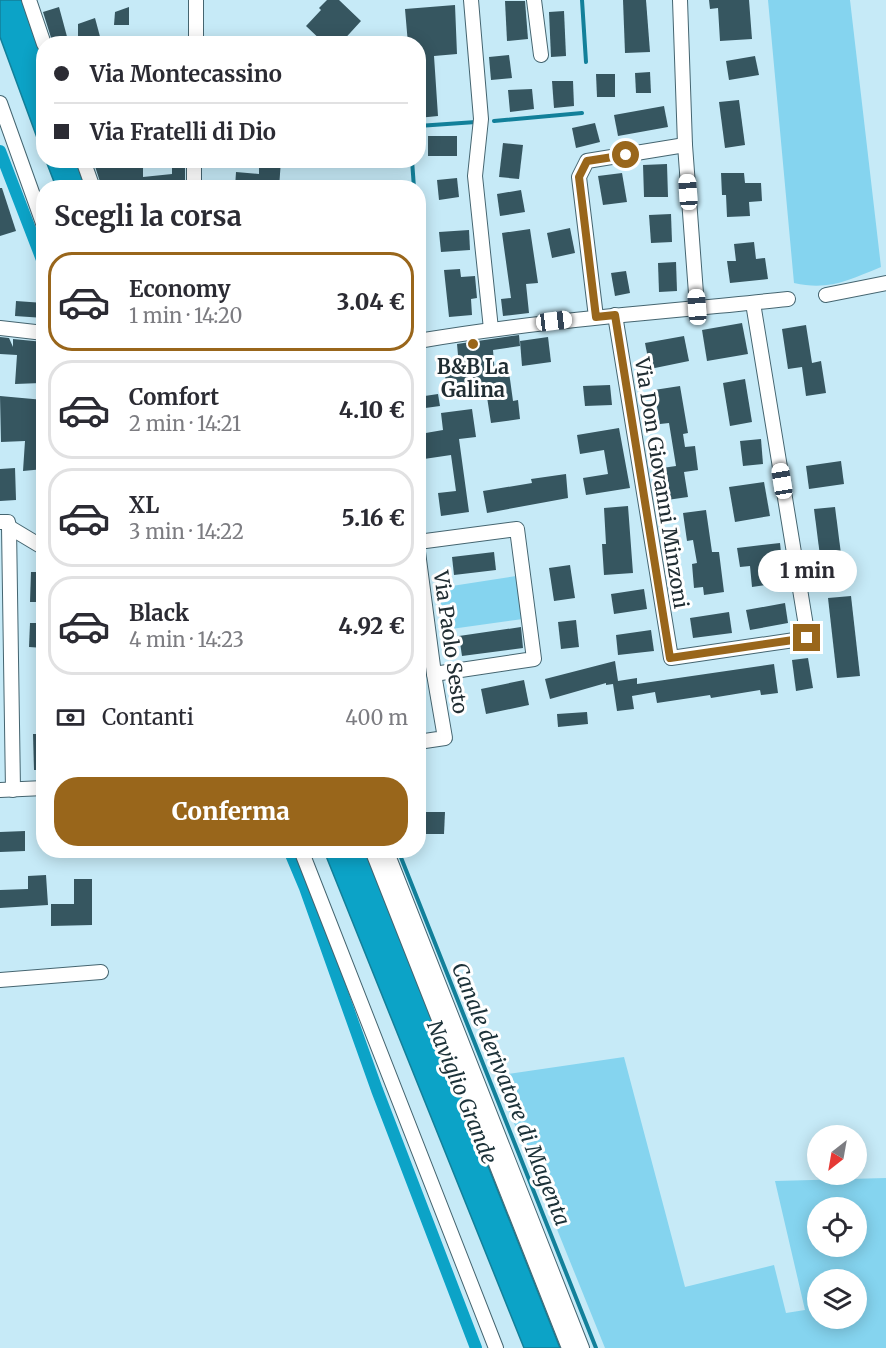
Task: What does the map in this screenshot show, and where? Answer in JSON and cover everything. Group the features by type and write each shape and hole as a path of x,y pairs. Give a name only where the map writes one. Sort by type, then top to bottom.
{"street":[{"path":"29,0 41,36"},
{"path":"196,0 196,36"},
{"path":"471,0 481,120 475,176 491,328"},
{"path":"534,0 541,55"},
{"path":"680,0 685,146 697,307"},
{"path":"0,103 36,204"},
{"path":"596,317 579,177 587,161 685,146"},
{"path":"826,295 886,283"},
{"path":"426,339 491,328 788,299"},
{"name":"Via Don Giovanni Minzoni","path":"615,315 670,658 807,638 753,303"},
{"path":"0,328 36,332"},
{"path":"4,524 36,543"},
{"path":"4,524 6,790 36,788"},
{"path":"426,541 517,529 534,659 434,674"},
{"name":"Via Paolo Sesto","path":"426,613 445,738 426,741"},
{"path":"304,858 496,1348"},
{"path":"375,858 569,1348"},
{"path":"389,858 582,1348"},
{"path":"0,980 101,972"}],"shaded area":[{"path":"0,0 22,0 36,41 36,135 0,37"},
{"path":"768,0 850,0 881,267 839,283 818,286 794,283"},
{"path":"49,168 81,168 85,180 53,180"},
{"path":"516,576 523,619 444,630 439,588"},
{"path":"327,858 372,858 471,1123 560,1348 524,1348"},
{"path":"624,1057 685,1287 774,1265 786,1313 805,1310 775,1181 807,1180 807,1185 867,1185 867,1179 886,1178 886,1348 605,1348 495,1076"}],"building":[{"path":"327,0 339,0 361,21 347,36 317,36 306,26 321,10 319,8"},
{"path":"623,0 646,0 650,52 625,53"},
{"path":"709,0 749,0 752,39 720,41 718,8 710,9"},
{"path":"505,1 525,1 528,39 507,41"},
{"path":"455,5 457,54 434,56 438,116 426,117 426,36 407,36 405,9"},
{"path":"59,7 67,36 50,36 43,12"},
{"path":"129,7 129,25 114,25 115,12"},
{"path":"564,11 566,56 551,57 549,12"},
{"path":"95,18 100,36 78,36 78,24"},
{"path":"509,55 512,78 491,80 489,57"},
{"path":"755,56 759,75 729,80 726,61"},
{"path":"650,72 651,93 636,93 635,73"},
{"path":"596,74 615,74 615,97 597,97"},
{"path":"552,81 573,81 574,106 554,108"},
{"path":"532,89 534,109 510,112 508,90"},
{"path":"739,100 745,145 725,148 719,102"},
{"path":"664,106 668,127 618,136 614,115"},
{"path":"595,123 600,142 576,148 572,128"},
{"path":"428,136 457,136 457,156 428,156"},
{"path":"503,143 523,145 519,179 499,177"},
{"path":"667,164 668,197 644,197 643,165"},
{"path":"96,168 143,168 143,177 172,174 172,168 185,168 185,180 99,180"},
{"path":"259,168 280,168 280,180 236,180 236,172 259,174"},
{"path":"622,173 627,202 603,205 598,176"},
{"path":"721,173 744,173 745,183 761,183 762,201 749,202 750,216 727,217 726,195 722,195"},
{"path":"457,178 459,197 439,200 437,180"},
{"path":"0,188 2,188 16,231 0,236"},
{"path":"521,190 525,212 500,216 497,194"},
{"path":"671,214 672,242 651,243 649,215"},
{"path":"570,228 575,253 552,258 547,233"},
{"path":"530,229 538,283 526,284 529,313 503,316 501,299 511,298 502,233"},
{"path":"469,230 470,250 441,252 439,232"},
{"path":"754,242 756,259 765,258 768,279 730,283 727,261 736,261 734,244"},
{"path":"676,262 677,291 659,292 658,263"},
{"path":"460,269 461,277 475,276 477,298 471,299 472,315 449,317 444,270"},
{"path":"626,271 630,293 615,296 611,273"},
{"path":"16,301 36,302 36,317 15,316"},
{"path":"742,323 748,354 707,361 702,330"},
{"path":"806,325 812,363 821,361 826,393 806,396 802,367 788,369 782,329"},
{"path":"519,335 520,346 493,350 495,374 509,372 513,401 518,400 520,419 491,423 485,384 447,389 444,368 459,366 457,344"},
{"path":"684,336 689,361 650,369 645,343"},
{"path":"0,337 9,338 13,347 13,339 36,341 36,383 15,384 17,355 0,354"},
{"path":"548,337 551,362 522,366 520,341"},
{"path":"745,379 752,422 730,426 723,383"},
{"path":"610,385 612,405 585,406 583,386"},
{"path":"680,386 688,433 683,434 685,447 695,446 698,470 684,472 688,497 667,500 662,468 676,466 669,423 660,424 654,390"},
{"path":"438,394 440,406 426,408 426,396"},
{"path":"0,396 36,399 36,470 23,471 25,441 1,442"},
{"path":"472,409 476,437 459,439 469,512 441,516 438,493 456,491 451,455 426,459 426,433 443,430 441,413"},
{"path":"619,428 630,488 586,495 583,478 608,474 604,450 580,454 577,435"},
{"path":"761,439 763,464 743,466 740,441"},
{"path":"841,461 844,484 809,489 806,466"},
{"path":"15,468 16,500 0,501 0,469"},
{"path":"566,474 568,498 487,513 483,491 532,483 531,479"},
{"path":"764,482 770,516 735,522 729,487"},
{"path":"628,506 633,573 604,575 602,544 606,544 604,508"},
{"path":"835,507 841,554 820,556 814,509"},
{"path":"706,510 712,552 719,552 724,592 704,595 703,587 694,588 692,564 697,563 693,540 687,541 683,513"},
{"path":"780,543 782,562 770,563 772,584 752,587 750,566 740,567 737,548"},
{"path":"494,552 496,570 454,575 452,557"},
{"path":"570,565 575,598 554,601 549,568"},
{"path":"31,572 36,572 36,602 30,602"},
{"path":"644,589 647,609 614,614 611,594"},
{"path":"851,596 860,676 837,678 828,598"},
{"path":"785,603 788,623 750,630 746,610"},
{"path":"729,612 732,633 693,638 690,618"},
{"path":"576,620 579,647 561,649 558,622"},
{"path":"30,623 36,623 36,647 29,647"},
{"path":"521,627 523,648 462,656 459,636"},
{"path":"651,630 654,651 618,655 616,635"},
{"path":"808,658 813,688 796,691 792,660"},
{"path":"615,661 618,681 637,678 637,684 774,664 778,693 761,695 760,690 711,698 710,695 657,703 655,692 632,696 634,709 617,711 613,684 606,685 606,683 550,699 545,679"},
{"path":"524,680 529,705 486,714 481,689"},
{"path":"587,712 588,724 558,727 557,714"},
{"path":"33,734 36,734 36,770 34,770"},
{"path":"426,812 445,812 444,834 426,834"},
{"path":"25,831 25,851 0,852 0,832"},
{"path":"46,875 48,905 0,908 0,890 28,889 28,876"},
{"path":"74,879 92,879 92,925 51,926 51,904 74,904"}],"waterway":[{"name":"Canale derivatore di Magenta","path":"582,0 586,62"},
{"name":"Canale derivatore di Magenta","path":"494,121 582,113"},
{"name":"Canale derivatore di Magenta","path":"426,125 476,122"},
{"path":"0,151 36,244"},
{"name":"Canale derivatore di Magenta","path":"413,168 413,180"},
{"path":"292,858 377,1090 476,1348"},
{"name":"Canale derivatore di Magenta","path":"401,858 596,1348"}],"place":[{"name":"B&B La Galina","path":"473,344"}],"route":[{"path":"626,155 587,161 579,177 596,317 615,315 670,658 807,638"}],"water label":[{"name":"Naviglio Grande","path":"462,1092"}]}
